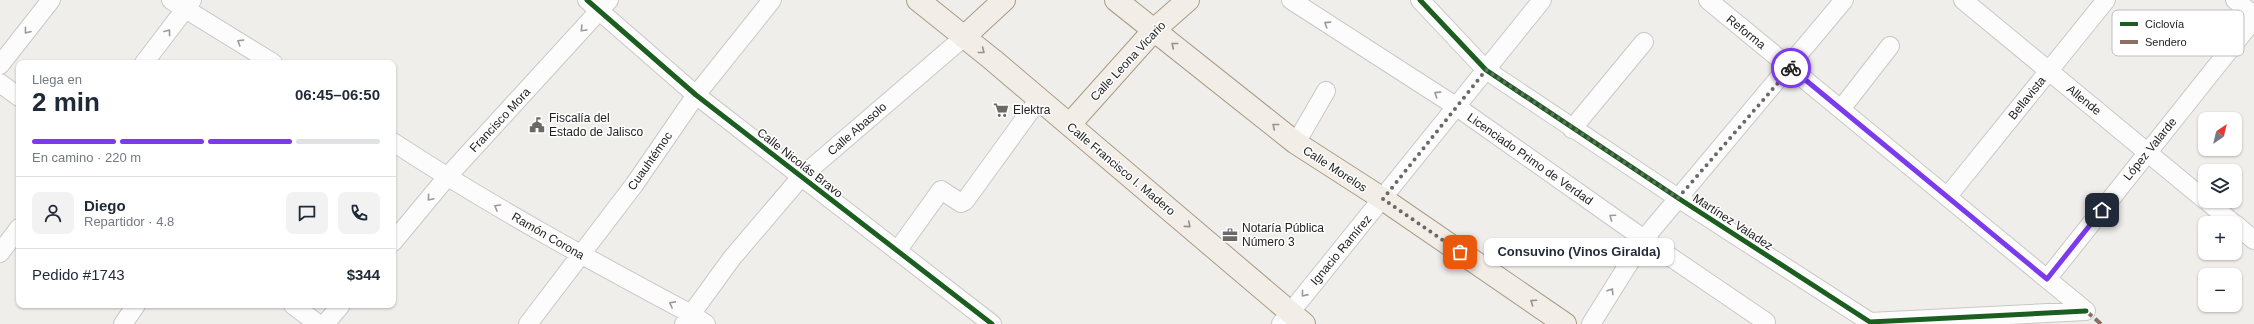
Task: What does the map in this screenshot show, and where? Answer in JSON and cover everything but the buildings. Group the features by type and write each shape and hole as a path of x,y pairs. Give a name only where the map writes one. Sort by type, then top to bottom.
{"main road":[{"name":"Calle Francisco I. Madero","path":"918,0 1070,124 1291,320"},
{"path":"964,37 1004,0"},
{"name":"Calle Morelos","path":"1116,0 1155,29 1296,143 1383,199 1565,324"},
{"name":"Calle Leona Vicario","path":"1070,124 1155,29 1188,0"}],"street":[{"path":"0,65 51,0"},
{"name":"Cuauhtémoc","path":"528,324 634,185 696,94 772,0"},
{"name":"Licenciado Primo de Verdad","path":"1291,0 1457,107 1644,239 1766,322"},
{"name":"Martínez Valadez","path":"1420,0 1486,70 1572,129 1870,322 2086,311"},
{"name":"Ignacio Ramírez","path":"1291,320 1383,199 1542,0"},
{"name":"Reforma","path":"1708,0 2086,311"},
{"path":"1591,324 1644,239 1790,67 1844,0"},
{"name":"Bellavista","path":"1947,197 2106,0"},
{"path":"2235,0 2254,15"},
{"path":"146,60 183,3 268,60"},
{"name":"Allende","path":"1971,3 2049,71 2198,193"},
{"name":"Calle Nicolás Bravo","path":"599,4 696,94 992,324"},
{"name":"Francisco Mora","path":"396,238 447,177 599,4"},
{"name":"López Valarde","path":"2244,32 2254,19"},
{"name":"Calle Abasolo","path":"694,321 732,258 801,177 964,37"},
{"path":"1572,129 1644,42"},
{"path":"1841,110 1890,46"},
{"name":"López Valarde","path":"2047,279 2225,56"},
{"path":"0,83 16,95"},
{"path":"1296,143 1326,91"},
{"path":"897,251 941,190 962,203 965,201 1039,99"},
{"name":"Ramón Corona","path":"396,144 447,177 694,321"},
{"name":"Allende","path":"2216,208 2245,230"},
{"path":"0,253 16,232"},
{"path":"123,324 134,308"},
{"path":"297,308 318,324"},
{"path":"325,324 338,308"}],"marked path":[{"path":"2086,311 2101,324"}],"cycle path":[{"path":"587,0 696,95 992,324"},
{"path":"1420,0 1486,70 1678,198 1870,322 2086,311"}],"way so far":[{"path":"1460,252 1383,199 1486,70 1572,129 1678,198 1790,67 1791,68"}],"place":[{"name":"Elektra","path":"1001,110"},
{"name":"Fiscalía del Estado de Jalisco","path":"537,125"},
{"name":"Notaría Pública Número 3","path":"1230,235"},
{"name":"Consuvino (Vinos Giralda)","path":"1460,252"}],"route":[{"path":"1791,68 2047,279 2102,210"}]}
